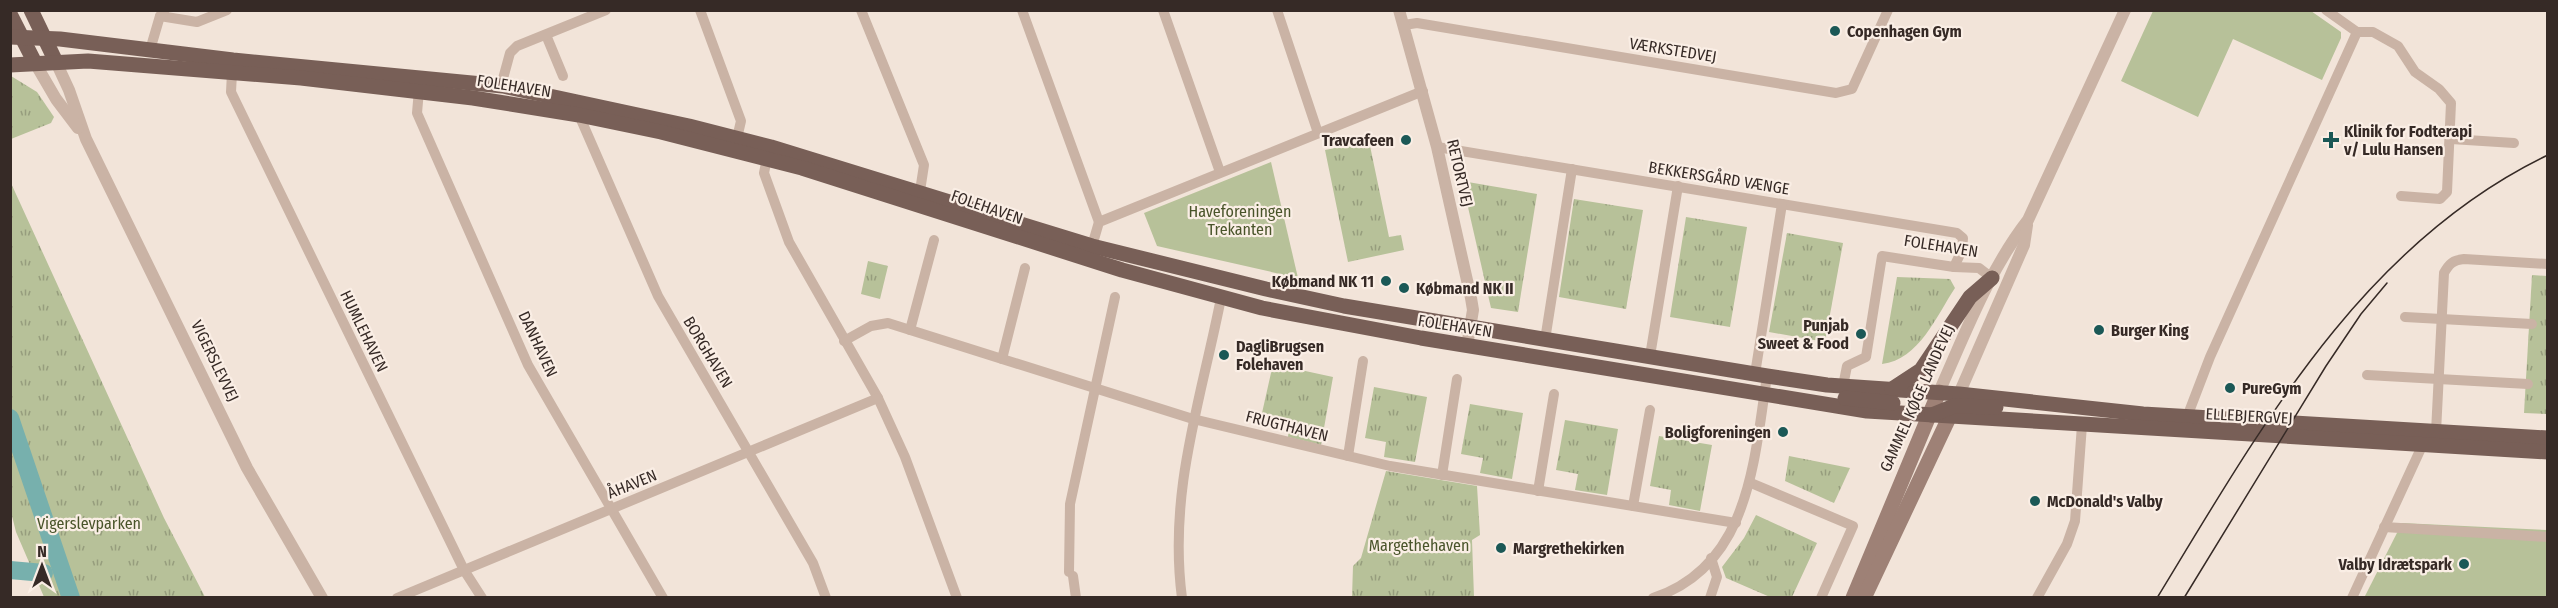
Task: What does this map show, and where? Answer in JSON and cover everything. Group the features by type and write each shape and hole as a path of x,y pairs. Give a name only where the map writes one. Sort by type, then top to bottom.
{"main road":[{"name":"VIGERSLEVVEJ","path":"31,10 56,62"},
{"name":"VIGERSLEVVEJ","path":"10,14 16,37 35,63"},
{"name":"FOLEHAVEN","path":"16,37 501,86 737,138 920,191 1092,246 1266,290 1545,340 1761,375 1843,386 1892,389 1933,405 1954,406"},
{"name":"FOLEHAVEN","path":"10,65 88,61 232,73 419,90 579,115 767,158 858,184 1122,270 1221,298 1312,319 1867,411 1933,405 1954,406"},
{"path":"1892,389 1921,370 1970,297 1992,278"},
{"name":"GAMMEL KØGE LANDEVEJ","path":"1853,597 1933,405"},
{"name":"ELLEBJERGVEJ","path":"1954,406 2143,414 2547,438"},
{"name":"ELLEBJERGVEJ","path":"1954,406 2082,425 2547,452"},
{"name":"GAMMEL KØGE LANDEVEJ","path":"1864,597 1954,406"}],"street":[{"path":"192,10 197,22"},
{"path":"150,50 164,13 197,22 227,10"},
{"path":"501,86 513,50 606,10"},
{"path":"700,10 741,121 737,138"},
{"path":"861,10 924,165 920,191"},
{"path":"1022,10 1099,222 1092,246"},
{"path":"1163,10 1220,172"},
{"path":"1277,10 1318,133"},
{"name":"RETORTVEJ","path":"1399,10 1423,91 1472,298 1467,346"},
{"name":"VÆRKSTEDVEJ","path":"1404,25 1417,23 1836,93 1852,89 1888,10"},
{"name":"GAMMEL KØGE LANDEVEJ","path":"1933,405 1992,278 2012,241 2028,220 2125,10"},
{"path":"2326,10 2357,32 2373,32 2398,46 2415,72 2446,96 2453,110 2447,192 2440,199 2401,196"},
{"path":"2187,417 2210,357 2357,32"},
{"path":"546,35 563,76"},
{"name":"VIGERSLEVVEJ","path":"56,62 69,90 85,136 247,468 322,597"},
{"name":"VIGERSLEVVEJ","path":"35,63 56,99 85,136"},
{"name":"HUMLEHAVEN","path":"232,73 231,92 464,570 482,597"},
{"name":"DANHAVEN","path":"419,90 417,112 528,365 663,597"},
{"path":"1099,222 1423,91"},
{"name":"BORGHAVEN","path":"579,115 658,296 813,563 826,597"},
{"path":"2451,139 2514,143"},
{"name":"BEKKERSGÅRD VÆNGE","path":"1437,147 1957,233 1963,238 1962,250 1954,267"},
{"path":"767,158 764,173 789,242 878,398 905,457 957,597"},
{"path":"1545,340 1572,169"},
{"path":"1650,356 1678,186"},
{"path":"1653,597 1693,578 1711,558 1736,523 1751,483 1764,394 1761,375 1782,204"},
{"name":"GAMMEL KØGE LANDEVEJ","path":"1954,406 2024,245 2028,220"},
{"path":"910,330 934,240"},
{"name":"FOLEHAVEN","path":"1843,386 1847,366 1866,357 1882,256 1954,267 1979,268 1992,278"},
{"path":"2436,432 2444,273 2455,260 2547,264"},
{"path":"1002,359 1024,268"},
{"path":"1076,597 1071,574 1070,504 1115,297"},
{"path":"1182,597 1177,551 1180,500 1193,419 1221,298"},
{"path":"2405,317 2532,324"},
{"name":"FRUGTHAVEN","path":"844,341 880,323 910,330 1193,419 1348,456 1442,475 1736,523"},
{"path":"1348,456 1363,361"},
{"path":"2367,375 2528,384"},
{"path":"1442,475 1457,379"},
{"path":"1538,490 1554,394"},
{"name":"ÅHAVEN","path":"397,597 878,398"},
{"path":"1633,506 1650,410"},
{"path":"2037,597 2067,544 2075,521 2082,425"},
{"path":"2352,597 2423,444"},
{"path":"1751,483 1853,526 1821,597"},
{"path":"2384,527 2547,537"},
{"path":"1710,597 1717,577 1711,558"}],"green space":[{"path":"2153,11 2311,11 2341,32 2341,38 2322,80 2233,39 2198,117 2121,81"},
{"path":"11,76 37,92 54,117 51,123 11,139"},
{"path":"1369,141 1389,237 1401,235 1404,250 1348,262 1325,150"},
{"name":"Haveforeningen Trekanten","path":"1271,162 1298,278 1157,246 1144,213"},
{"name":"Vigerslevparken","path":"10,181 164,518 205,597 44,597 16,532 11,512"},
{"path":"1462,181 1537,194 1518,312 1491,308"},
{"path":"1574,199 1643,210 1626,309 1559,297"},
{"path":"1686,217 1747,227 1730,327 1670,317"},
{"path":"1787,233 1843,243 1825,342 1769,332"},
{"path":"868,261 888,266 880,299 861,294"},
{"path":"2532,275 2547,276 2547,414 2524,413"},
{"path":"1897,277 1950,279 1955,288 1926,335 1917,345 1895,361 1882,364"},
{"path":"1273,364 1333,377 1321,445 1288,437 1290,420 1262,413"},
{"path":"1374,387 1427,397 1415,462 1384,457 1386,442 1365,438"},
{"path":"1470,404 1523,413 1512,479 1480,473 1483,458 1461,454"},
{"path":"1565,420 1618,429 1607,495 1575,490 1578,474 1556,470"},
{"path":"1659,436 1712,445 1700,511 1669,505 1671,490 1650,486"},
{"path":"1789,456 1850,468 1834,503 1785,481"},
{"name":"Margethehaven","path":"1386,471 1477,486 1480,535 1472,540 1474,597 1352,597 1353,566 1361,558"},
{"path":"1756,515 1817,543 1792,597 1770,597 1726,578 1722,567 1744,538"},
{"name":"Valby Idrætspark","path":"2402,523 2547,530 2547,597 2364,598"}],"waterway":[{"path":"10,418 71,598"},
{"path":"10,570 44,573"}],"tram line":[{"path":"2157,598 2235,470 2277,407 2321,346 2370,290 2423,238 2482,193 2548,155"},
{"path":"2184,598 2326,366 2361,314 2387,283"}],"place":[{"name":"Copenhagen Gym","path":"1835,31"},
{"name":"Travcafeen","path":"1406,140"},
{"name":"Klinik for Fodterapi v/ Lulu Hansen","path":"2331,140"},
{"name":"Købmand NK 11","path":"1386,281"},
{"name":"Købmand NK II","path":"1404,288"},
{"name":"Burger King","path":"2099,330"},
{"name":"Punjab Sweet & Food","path":"1861,334"},
{"name":"DagliBrugsen Folehaven","path":"1224,355"},
{"name":"PureGym","path":"2230,388"},
{"name":"Boligforeningen","path":"1783,432"},
{"name":"McDonald's Valby","path":"2035,501"},
{"name":"Margrethekirken","path":"1501,548"},
{"name":"Valby Idrætspark","path":"2464,564"}]}
